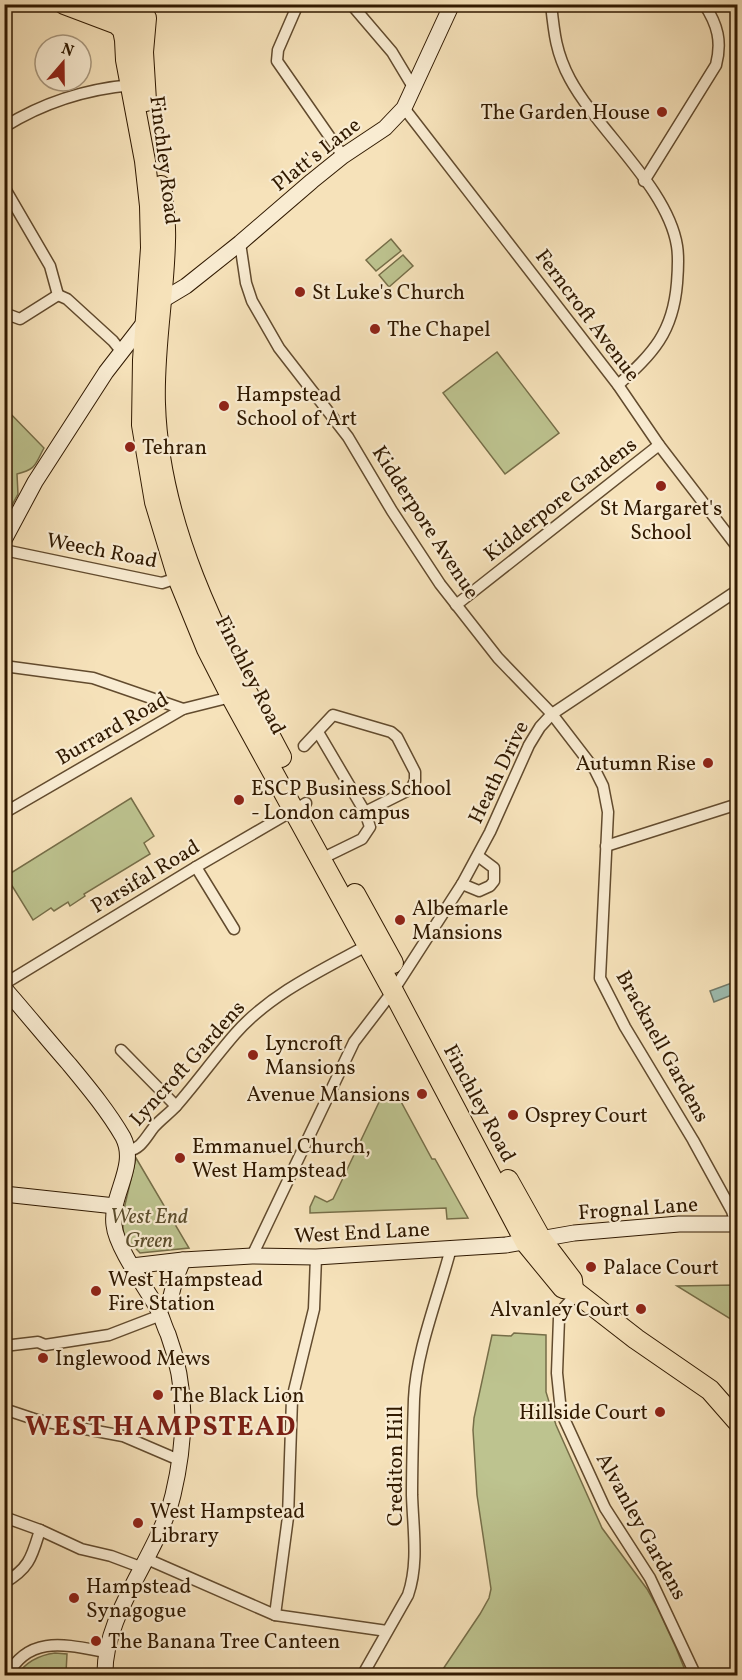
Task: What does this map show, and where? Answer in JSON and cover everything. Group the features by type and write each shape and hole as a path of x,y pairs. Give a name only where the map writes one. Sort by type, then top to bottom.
{"highway":[{"path":"64,4 138,18"},
{"path":"106,4 138,18"},
{"name":"Finchley Road","path":"138,18 125,40 126,60 145,161 150,206 151,248 142,403 144,447 155,502 185,575 204,606 238,693 397,984 533,1241 562,1288 575,1291 636,1339 710,1390 738,1422"},
{"name":"Finchley Road","path":"138,18 143,52 145,94 160,176 165,231 155,378 155,423 168,499 185,575"},
{"name":"Finchley Road","path":"327,856 368,945 397,984"}],"street":[{"path":"298,4 276,55 343,156"},
{"path":"351,4 392,52 414,87"},
{"name":"Platt's Lane","path":"161,301 181,290 343,156 385,128 404,108 452,4"},
{"path":"551,4 555,44 570,79 597,120 659,201 674,234 678,261 674,303 667,325 650,356 618,386"},
{"path":"644,181 716,65 719,54 718,31 704,4"},
{"path":"4,127 56,101 131,81"},
{"name":"Ferncroft Avenue","path":"404,108 618,386 659,445 738,548"},
{"path":"4,188 50,266 58,295"},
{"name":"Kidderpore Avenue","path":"240,243 246,284 257,313 289,362 348,437 425,564 498,658 552,714"},
{"path":"4,313 20,319 58,295 63,296 121,351"},
{"path":"4,540 35,482 121,351 146,324 161,301"},
{"name":"Kidderpore Gardens","path":"456,605 659,445"},
{"name":"Weech Road","path":"4,550 162,582 185,575"},
{"name":"Heath Drive","path":"252,1256 354,1042 397,984 462,884 478,856 529,745 540,727 552,714 738,590"},
{"path":"4,666 93,678 183,709"},
{"name":"Burrard Road","path":"4,813 183,709 238,693"},
{"name":"Bracknell Gardens","path":"552,714 595,770 603,786 608,812 600,978 625,1027 732,1211 737,1224"},
{"path":"304,746 333,715 375,726 397,737 415,772 415,781 411,789 365,812"},
{"path":"318,732 365,812 370,827 362,839 327,856"},
{"name":"Parsifal Road","path":"4,986 196,867 300,806"},
{"path":"606,846 737,808"},
{"path":"462,884 479,891 490,886 494,881 494,868 478,856"},
{"path":"196,867 234,929"},
{"name":"Lyncroft Gardens","path":"128,1151 140,1145 154,1127 176,1106 236,1032 260,1010 295,985 368,945"},
{"path":"4,986 90,1089 122,1136 128,1151 128,1162 115,1206 113,1226 126,1257 160,1313 178,1363 182,1390 184,1430 173,1494 166,1518 111,1632 105,1652 105,1676"},
{"path":"121,1050 176,1106"},
{"path":"4,1194 115,1206"},
{"name":"Frognal Lane","path":"533,1241 574,1233 679,1224 737,1224"},
{"name":"West End Lane","path":"132,1266 183,1260 252,1256 316,1257 533,1241"},
{"name":"Crediton Hill","path":"362,1676 408,1595 413,1581 414,1396 419,1362 451,1248"},
{"path":"275,1615 288,1517 292,1399 314,1309 316,1257"},
{"path":"4,1346 38,1342 45,1345 109,1335 160,1313 170,1300 183,1260"},
{"name":"Alvanley Gardens","path":"575,1291 559,1318 557,1373 561,1412 605,1508 650,1578 696,1676"},
{"path":"4,1409 37,1420 123,1436 179,1460"},
{"path":"4,1518 40,1530 81,1549 145,1563 275,1615 387,1631"},
{"path":"4,1583 18,1575 31,1559 40,1530"},
{"path":"7,1676 14,1662 27,1653 44,1646 68,1646 105,1652"}],"green space":[{"path":"391,239 401,251 376,271 366,260"},
{"path":"403,255 413,266 389,287 379,275"},
{"path":"497,352 559,433 505,474 443,393"},
{"path":"5,408 44,448 32,468 17,474 18,494 5,518"},
{"path":"131,798 154,836 144,843 150,854 84,894 85,896 70,906 68,902 54,911 51,908 33,920 6,876"},
{"path":"381,1098 399,1098 468,1218 447,1219 446,1208 310,1213 315,1196 327,1202 333,1199"},
{"name":"West End Green","path":"136,1158 189,1248 140,1253 123,1235 123,1213"},
{"path":"737,1285 737,1323 677,1286"},
{"path":"514,1333 546,1335 546,1392 556,1425 602,1528 647,1589 687,1675 439,1675 480,1614 491,1589 477,1495 474,1418 492,1335 511,1336"},
{"path":"55,1653 67,1654 66,1673 63,1675 17,1675 34,1660"}],"water":[{"path":"737,981 737,993 714,1002 710,991"}],"place":[{"name":"The Garden House","path":"662,112"},
{"name":"St Luke's Church","path":"300,292"},
{"name":"The Chapel","path":"375,329"},
{"name":"Hampstead School of Art","path":"224,406"},
{"name":"Tehran","path":"130,447"},
{"name":"St Margaret's School","path":"661,486"},
{"name":"Autumn Rise","path":"708,763"},
{"name":"ESCP Business School - London campus","path":"239,800"},
{"name":"Albemarle Mansions","path":"400,920"},
{"name":"Lyncroft Mansions","path":"253,1055"},
{"name":"Avenue Mansions","path":"422,1094"},
{"name":"Osprey Court","path":"513,1115"},
{"name":"Emmanuel Church, West Hampstead","path":"180,1158"},
{"name":"Palace Court","path":"591,1267"},
{"name":"West Hampstead Fire Station","path":"96,1291"},
{"name":"Alvanley Court","path":"641,1309"},
{"name":"Inglewood Mews","path":"43,1358"},
{"name":"The Black Lion","path":"158,1395"},
{"name":"Hillside Court","path":"660,1412"},
{"name":"West Hampstead Library","path":"138,1523"},
{"name":"Hampstead Synagogue","path":"74,1598"},
{"name":"The Banana Tree Canteen","path":"96,1641"}],"district":[{"name":"WEST HAMPSTEAD","path":"161,1426"}]}
